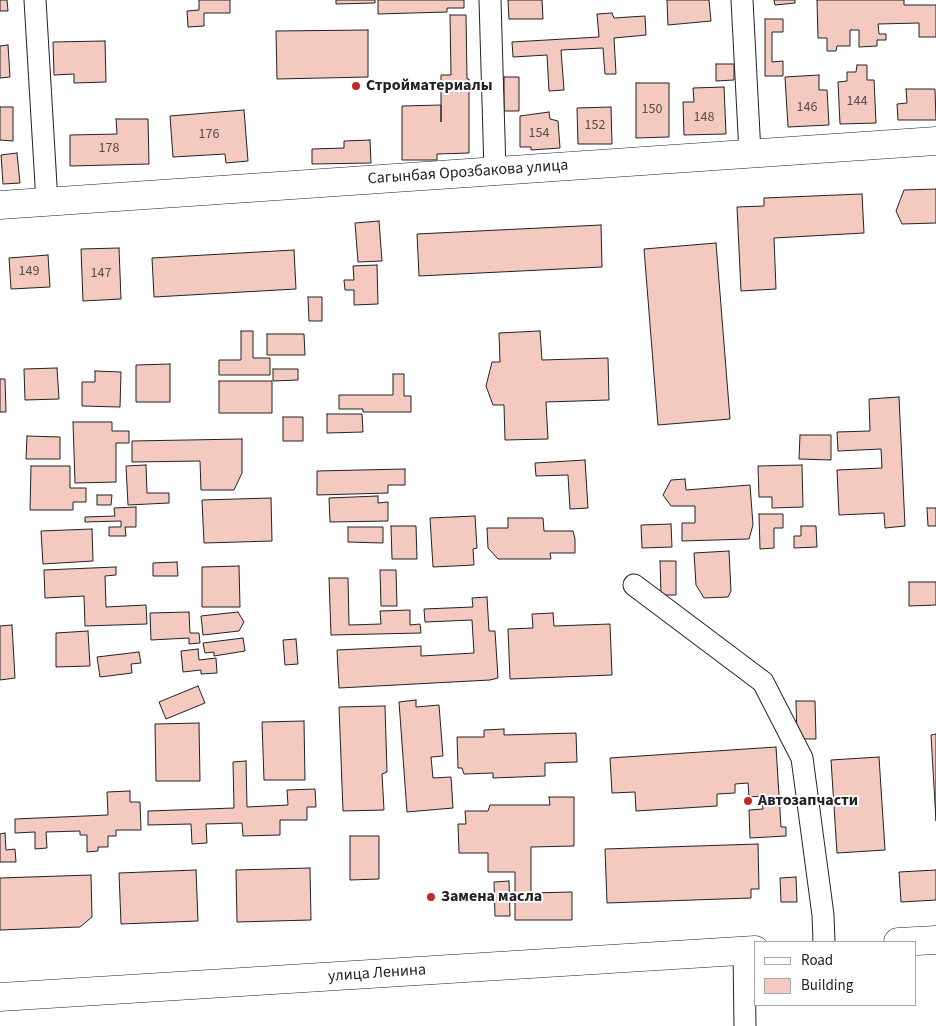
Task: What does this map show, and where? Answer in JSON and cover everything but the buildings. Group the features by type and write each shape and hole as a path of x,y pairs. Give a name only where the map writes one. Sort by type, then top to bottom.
{"street":[{"path":"35,0 48,202"},
{"path":"490,0 495,171"},
{"path":"742,0 750,153"},
{"name":"Сагынбая Орозбакова улица","path":"0,205 936,140"},
{"path":"634,584 763,682 802,758 823,915 824,941"},
{"path":"916,941 936,940"},
{"path":"745,1026 750,950"},
{"name":"улица Ленина","path":"0,998 750,950"}],"place":[{"name":"Стройматериалы","path":"356,86"},
{"name":"Автозапчасти","path":"748,801"},
{"name":"Замена масла","path":"431,897"}]}
